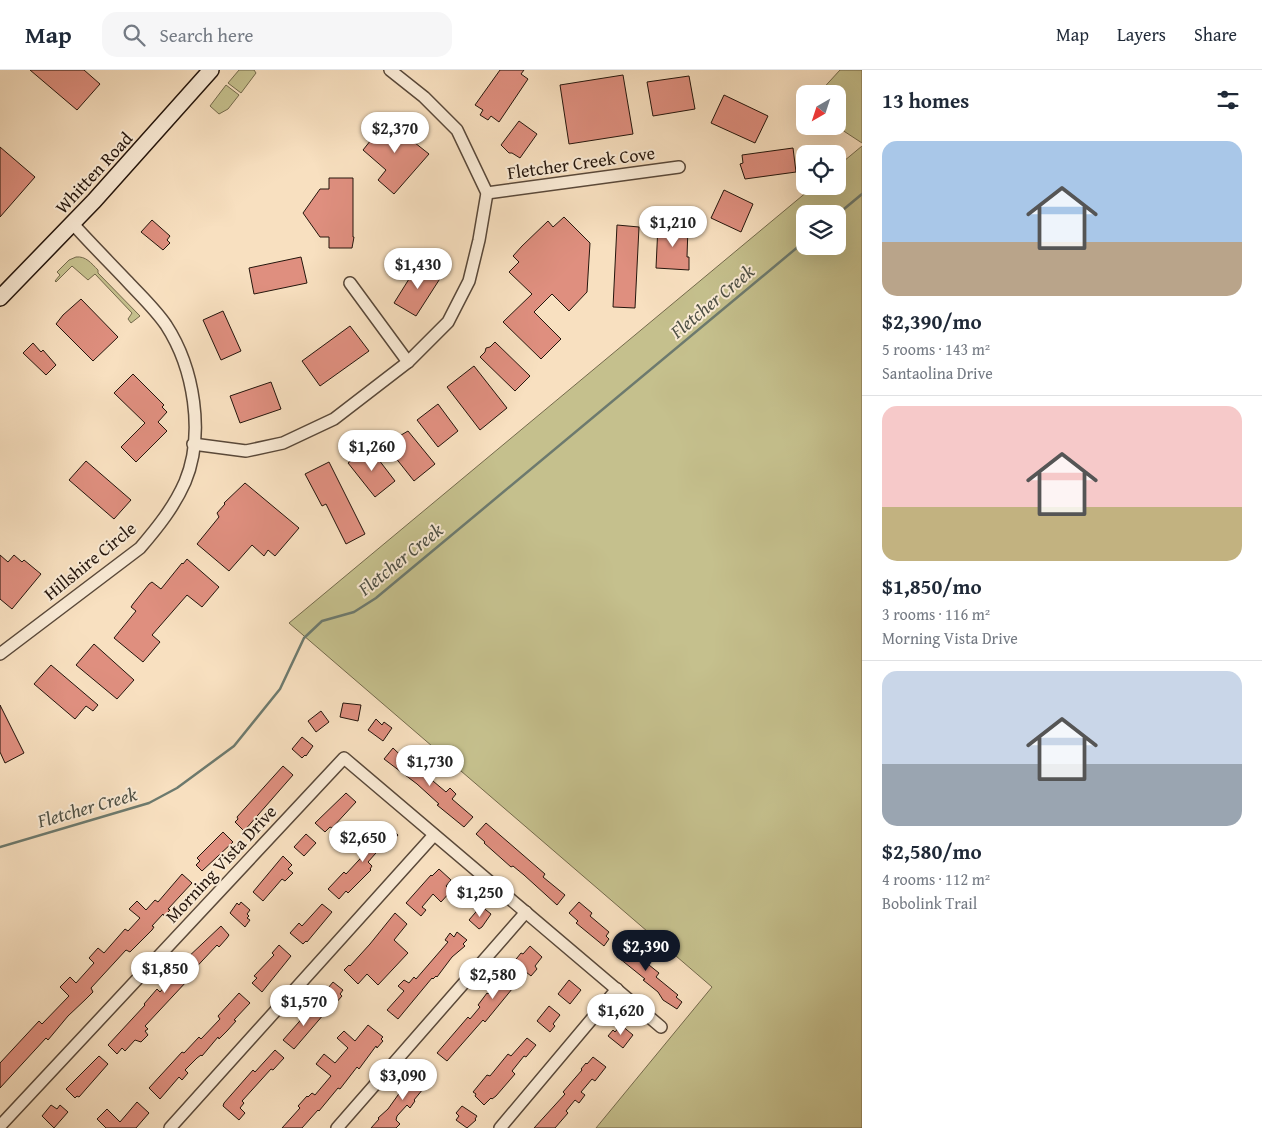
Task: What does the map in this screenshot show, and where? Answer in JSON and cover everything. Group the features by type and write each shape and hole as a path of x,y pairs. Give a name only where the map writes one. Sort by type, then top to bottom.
{"main road":[{"name":"Whitten Road","path":"0,298 73,224 211,70"}],"street":[{"path":"193,444 246,451 283,444 334,419 408,362 448,322 469,282 487,193 457,130 424,97 390,70"},
{"name":"Fletcher Creek Cove","path":"487,193 679,167"},
{"name":"Hillshire Circle","path":"0,654 140,548 159,526 178,497 189,469 193,444 193,401 186,366 177,345 157,313 73,224"},
{"path":"350,283 408,362"},
{"name":"Morning Vista Drive","path":"6,1125 344,758 434,835"},
{"path":"170,1128 434,835 661,1028"},
{"path":"337,1128 526,912"},
{"path":"500,1128 617,990"}],"shaded area":[{"path":"239,70 254,70 256,73 241,93 228,83"},
{"path":"840,70 862,70 862,143 846,133 846,85 826,85"},
{"path":"226,85 239,95 228,109 219,114 210,106"},
{"path":"862,146 862,1128 596,1128 712,987 289,623 803,195 846,195 846,159"},
{"path":"76,257 86,259 91,263 98,270 98,273 140,316 131,323 128,319 132,313 95,274 88,280 72,266 56,282 60,275 57,272 69,260"}],"building":[{"path":"30,70 84,70 100,84 77,110"},
{"path":"500,70 524,70 521,74 528,79 499,122 491,116 488,120 480,115 483,110 475,105"},
{"path":"623,75 633,134 569,144 560,85"},
{"path":"689,76 695,109 653,116 647,82"},
{"path":"724,95 768,116 755,143 711,123"},
{"path":"390,116 408,131 405,135 429,154 394,194 378,180 386,170 363,150"},
{"path":"519,121 537,134 520,158 509,153 501,145"},
{"path":"0,147 35,177 0,217"},
{"path":"793,148 796,172 745,179 740,164 743,163 742,155"},
{"path":"329,178 353,178 354,237 352,248 329,248 329,237 320,237 303,213 320,189 329,189"},
{"path":"724,190 753,204 741,232 711,218"},
{"path":"564,217 590,243 587,292 569,311 552,294 534,312 561,339 541,359 503,322 532,294 509,272 519,262 513,256 522,246 548,221 553,227"},
{"path":"152,220 170,236 167,240 170,243 163,250 141,232"},
{"path":"617,225 639,227 635,308 613,307"},
{"path":"658,225 688,226 687,257 689,257 689,270 656,268"},
{"path":"301,257 307,283 254,294 249,268"},
{"path":"419,263 441,277 416,316 394,303"},
{"path":"81,299 118,337 93,361 56,324"},
{"path":"223,311 241,351 221,360 203,320"},
{"path":"350,326 369,351 320,386 302,361"},
{"path":"495,342 530,376 515,391 480,357 486,348"},
{"path":"33,343 41,352 43,350 56,365 46,375 23,353"},
{"path":"474,366 507,408 480,430 447,387"},
{"path":"133,374 164,405 162,407 167,412 158,422 167,431 136,462 121,447 145,423 114,393"},
{"path":"271,382 281,409 240,423 230,396"},
{"path":"438,404 458,431 438,447 417,420"},
{"path":"408,431 435,464 414,481 387,447 396,438"},
{"path":"369,447 395,481 375,497 348,463"},
{"path":"86,461 131,500 114,519 69,480"},
{"path":"329,462 365,534 346,544 326,504 322,506 305,474"},
{"path":"245,483 299,528 275,556 268,550 264,556 252,545 229,571 197,544 219,517 217,513 224,503"},
{"path":"0,555 8,562 14,555 22,562 24,560 41,574 12,609 0,599"},
{"path":"187,559 219,587 202,607 187,595 152,635 160,642 143,662 114,638 136,611 131,607 149,584 152,582 161,589"},
{"path":"94,644 134,680 117,699 76,665"},
{"path":"51,665 98,705 93,711 86,706 75,719 34,684"},
{"path":"343,703 361,705 358,721 340,717"},
{"path":"0,705 24,753 5,763 0,752"},
{"path":"321,711 329,722 316,732 308,721"},
{"path":"376,719 382,725 384,722 392,728 383,741 368,730"},
{"path":"302,737 313,746 306,756 302,758 292,749"},
{"path":"393,748 414,768 415,766 418,768 423,762 433,770 427,776 446,792 450,788 456,794 452,799 473,817 464,827 437,805 439,804 417,784 384,759"},
{"path":"283,766 293,775 244,831 235,822 238,819 237,817"},
{"path":"346,793 356,802 332,828 330,827 325,832 315,823"},
{"path":"486,823 545,874 543,877 565,895 557,905 524,875 513,866 511,867 476,834"},
{"path":"387,825 398,835 387,848 383,845 368,862 372,866 371,870 348,893 346,891 339,899 328,889 344,872 346,874 371,847 377,839 373,834 380,826 383,829"},
{"path":"223,832 233,842 202,871 196,865 200,861 197,858"},
{"path":"306,834 316,843 304,856 294,847"},
{"path":"283,856 292,865 288,869 293,873 285,881 282,879 263,901 253,892"},
{"path":"439,869 451,880 446,886 451,891 441,902 433,894 422,907 426,910 421,916 406,903 431,875"},
{"path":"182,874 192,883 168,909 170,910 164,916 163,914 152,926 154,927 152,930 130,952 126,950 91,988 93,992 68,1016 48,1040 46,1038 0,1088 0,1063 39,1021 42,1024 69,996 60,987 70,977 76,983 94,963 89,958 98,948 104,953 125,929 128,931 140,918 129,909 137,901 146,910 155,900 158,902"},
{"path":"241,902 250,910 247,918 250,920 245,927 230,913 237,903 239,905"},
{"path":"579,902 592,913 590,916 609,932 606,936 609,939 604,946 576,923 578,921 569,913"},
{"path":"322,904 332,912 307,942 303,944 290,933 299,923 302,926"},
{"path":"481,906 491,914 479,929 469,920"},
{"path":"395,913 407,924 394,940 408,953 378,985 367,974 358,984 344,970 370,944"},
{"path":"221,926 229,935 227,938 219,947 217,945 188,976 187,981 145,1026 148,1029 145,1031 148,1035 141,1042 135,1040 125,1051 122,1048 117,1054 108,1045 145,1005 157,989 160,992 170,981 171,976 187,962 185,960"},
{"path":"457,932 467,940 463,944 465,946 452,957 437,977 432,978 398,1019 387,1010 404,991 398,986 404,980 409,983 414,977 416,979 448,942 445,940 450,933 454,937"},
{"path":"622,940 627,944 630,940 638,947 634,953 659,973 656,977 678,995 676,997 682,1002 677,1009 663,1000 658,992 643,980 645,979 619,958 620,956 613,950"},
{"path":"279,945 291,956 262,992 252,983 257,978 254,976 274,955 272,953"},
{"path":"530,946 542,957 535,966 537,969 531,976 526,972 485,1022 483,1020 447,1061 437,1053 468,1017 470,1019 480,1007 478,1005 487,993 521,953 523,954"},
{"path":"569,980 581,990 570,1004 558,994"},
{"path":"333,982 343,990 340,994 342,996 335,1004 323,994"},
{"path":"239,993 250,1003 234,1020 236,1021 227,1031 219,1039 218,1037 202,1056 197,1058 185,1070 188,1073 182,1080 179,1077 160,1099 149,1088 182,1052 184,1053 199,1037 201,1039 220,1019 218,1016"},
{"path":"314,1005 324,1014 294,1049 283,1040"},
{"path":"549,1006 560,1015 550,1032 537,1021"},
{"path":"368,1025 383,1037 381,1039 383,1041 377,1048 376,1046 359,1069 357,1067 340,1089 338,1088 302,1128 282,1128 300,1108 298,1106 307,1096 312,1093 315,1095 331,1076 316,1064 324,1054 335,1063 348,1048 337,1038 344,1031 355,1041"},
{"path":"621,1025 633,1035 623,1048 608,1036"},
{"path":"527,1038 536,1045 512,1071 515,1074 496,1096 484,1105 473,1092 487,1075 490,1076 508,1054 511,1056"},
{"path":"275,1050 284,1058 273,1070 271,1069 242,1101 244,1103 240,1108 245,1113 239,1120 223,1106 224,1103 253,1070 255,1072"},
{"path":"99,1056 108,1064 79,1097 75,1098 66,1089"},
{"path":"593,1057 606,1067 595,1081 592,1079 581,1092 585,1095 579,1103 575,1100 566,1111 568,1113 555,1128 534,1128 565,1094 563,1092"},
{"path":"422,1069 432,1078 414,1100 410,1108 407,1105 397,1116 396,1120 400,1124 396,1128 371,1128 403,1088"},
{"path":"137,1102 149,1113 136,1128 106,1128 97,1119 107,1109 120,1122"},
{"path":"51,1105 57,1109 60,1105 68,1112 54,1128 42,1116"},
{"path":"462,1106 477,1116 476,1120 467,1128 456,1120 459,1116 456,1113"}],"waterway":[{"name":"Fletcher Creek","path":"846,207 862,194"},
{"name":"Fletcher Creek","path":"0,847 149,803 177,788 234,746 280,689 304,638 322,621 354,612 376,598 796,248"}]}
